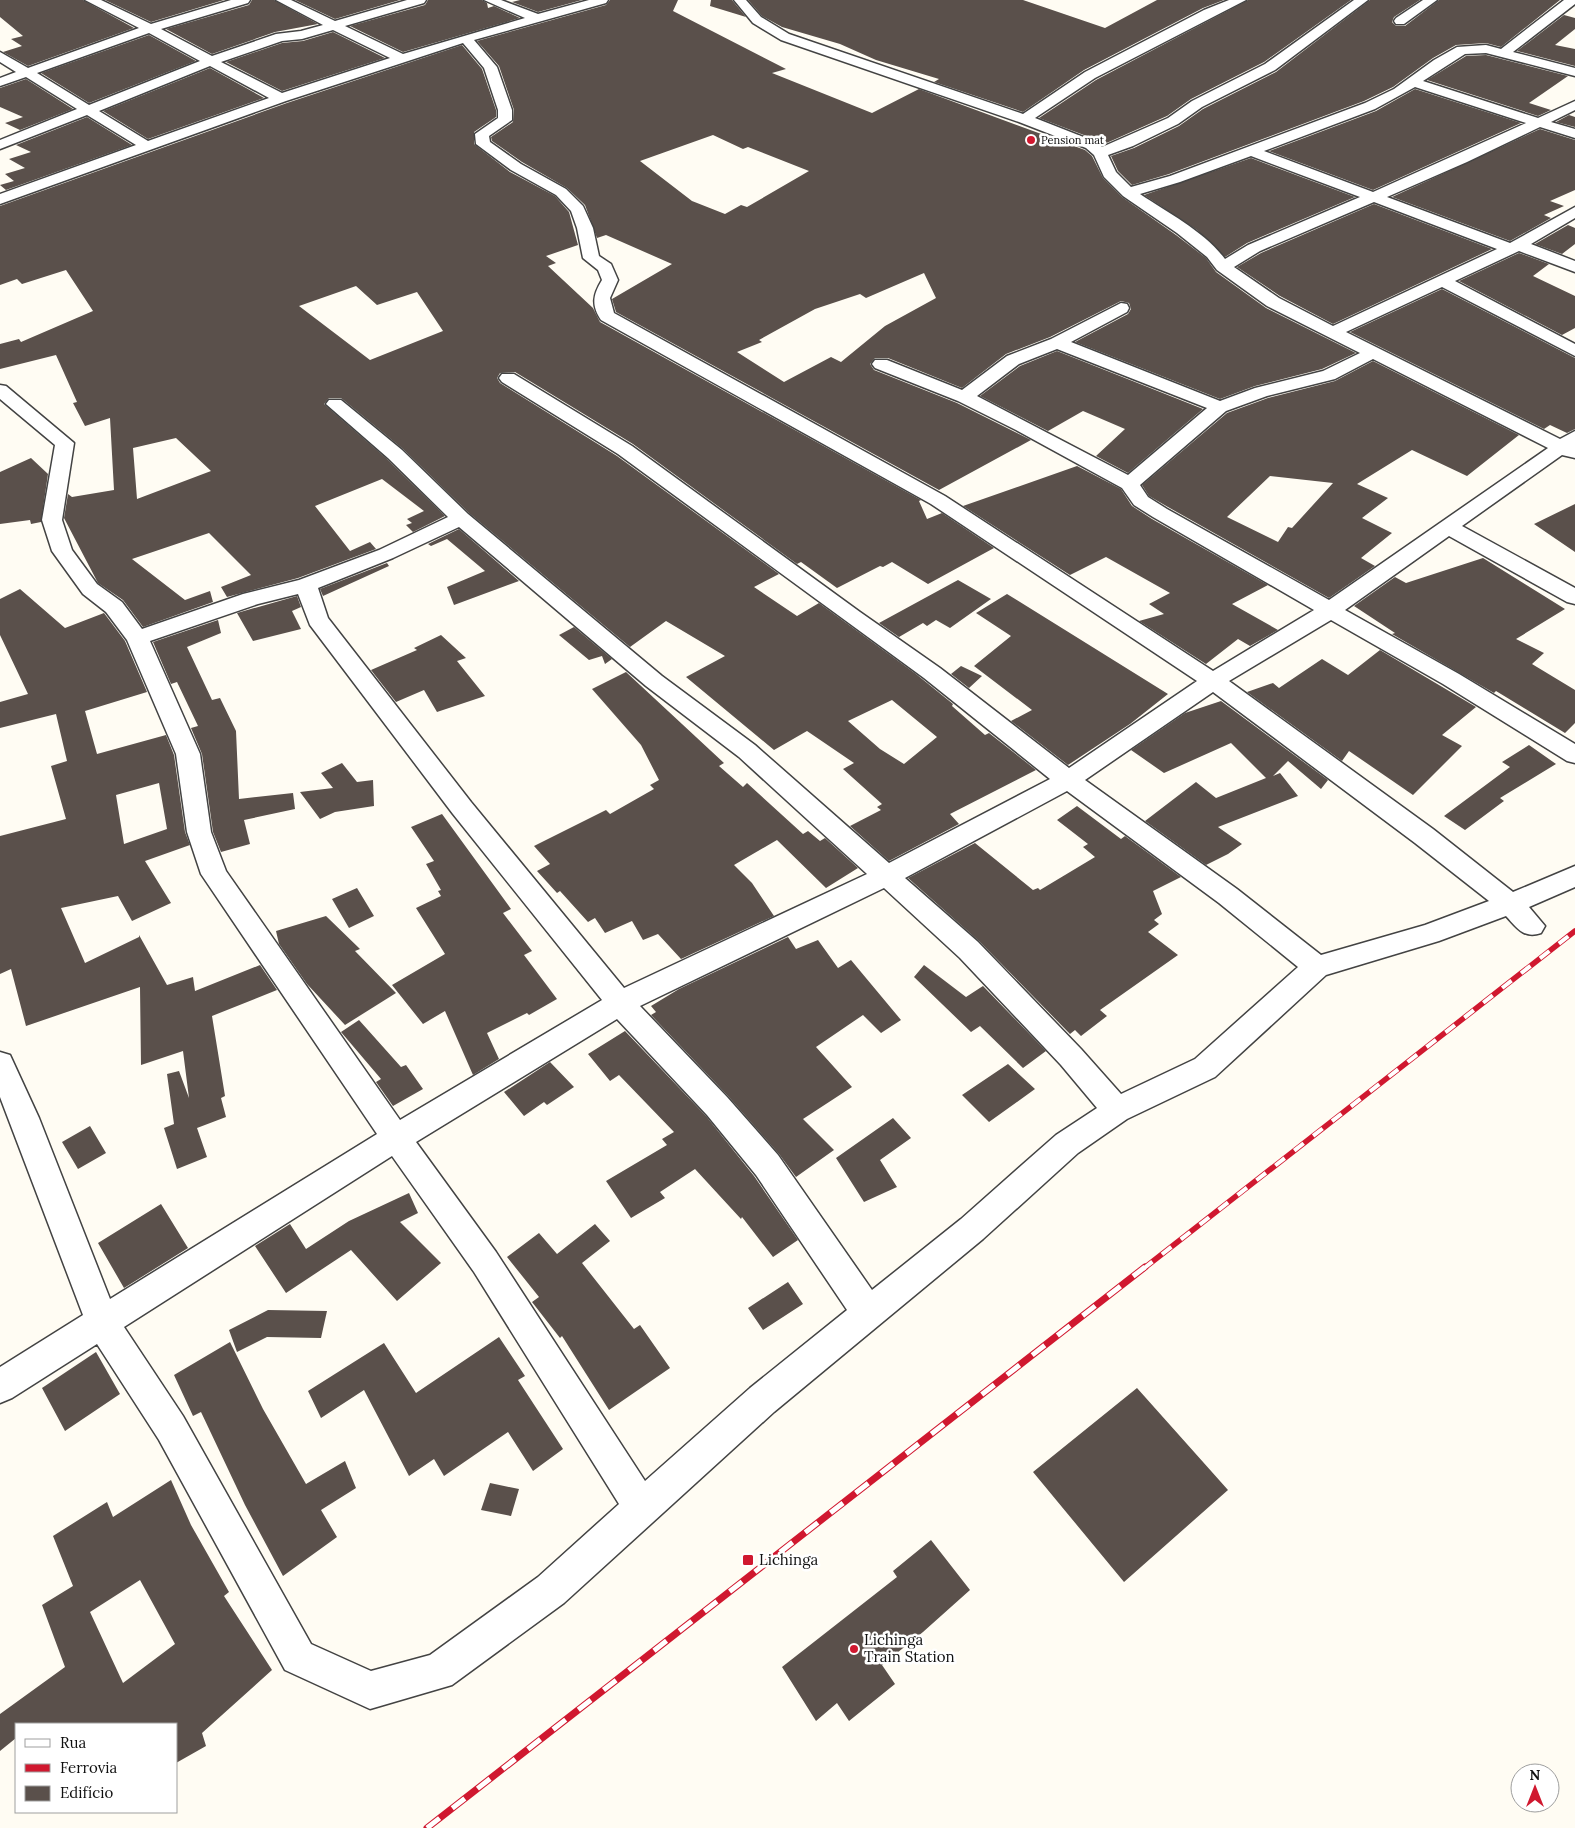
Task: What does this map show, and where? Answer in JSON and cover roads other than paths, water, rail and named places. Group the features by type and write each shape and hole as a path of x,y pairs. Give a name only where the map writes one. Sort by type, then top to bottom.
{"street":[{"path":"91,0 282,98"},
{"path":"0,82 149,29 244,0"},
{"path":"282,0 337,25 402,59"},
{"path":"0,145 210,61 280,37 302,35 420,0"},
{"path":"490,0 538,18"},
{"path":"2,196 282,98 466,38 602,0"},
{"path":"740,0 757,20 785,36 1024,119 1092,145 1100,153 1109,174 1128,193 1183,230 1213,254 1223,267 1273,302 1570,446"},
{"path":"1024,119 1057,99 1090,75 1158,41 1208,13 1240,0"},
{"path":"1100,153 1128,143 1173,120 1197,104 1270,67 1362,0"},
{"path":"1400,21 1431,0"},
{"path":"1504,52 1572,0"},
{"path":"466,38 490,67 505,110 505,120 482,134 483,144 516,167 561,192 578,209 585,228 591,258 605,267 610,280 602,292 601,305 607,316 938,500 1213,681 1424,836 1510,904 1532,926"},
{"path":"1128,193 1176,179 1370,106 1413,82 1462,50 1476,48 1504,52 1575,72"},
{"path":"0,56 147,146"},
{"path":"1413,82 1575,134"},
{"path":"1223,267 1254,248 1374,198 1575,106"},
{"path":"1249,150 1374,198 1575,267"},
{"path":"1333,332 1444,282 1515,247 1575,212"},
{"path":"1444,282 1575,351"},
{"path":"964,397 1013,360 1057,343 1121,308"},
{"path":"1057,343 1220,407"},
{"path":"1129,484 1220,407 1261,392 1329,375 1374,351"},
{"path":"881,364 964,397 1023,426 1129,484 1141,501 1160,513 1451,679 1575,755"},
{"path":"508,378 625,450 705,507 932,673 1068,780 1228,896 1317,967"},
{"path":"0,390 65,443 52,520 62,551 90,589 114,607 137,638 188,754 199,832 214,874 264,943 396,1138 485,1262 642,1508"},
{"path":"335,404 395,454 460,518 654,681 747,750 968,950 1071,1057 1117,1110"},
{"path":"0,1386 102,1324 396,1138 620,1003 886,876 1068,780 1213,681 1329,611 1447,526 1570,446"},
{"path":"137,638 251,599 306,585 386,554 460,518"},
{"path":"1447,526 1575,597"},
{"path":"306,585 318,620 462,808 620,1003 717,1106 767,1165 869,1314"},
{"path":"0,1064 24,1118 102,1324 171,1428 298,1657 370,1690 439,1672 551,1590 762,1400 972,1229 1067,1144 1117,1110 1205,1068 1317,967 1430,934 1510,904 1575,876"}],"railway":[{"path":"1143,1269 1575,931"},
{"path":"427,1828 1145,1267"}],"place":[{"name":"Pension mat","path":"1031,140"},
{"name":"Lichinga","path":"748,1560"},
{"name":"Lichinga Train Station","path":"854,1649"}]}
